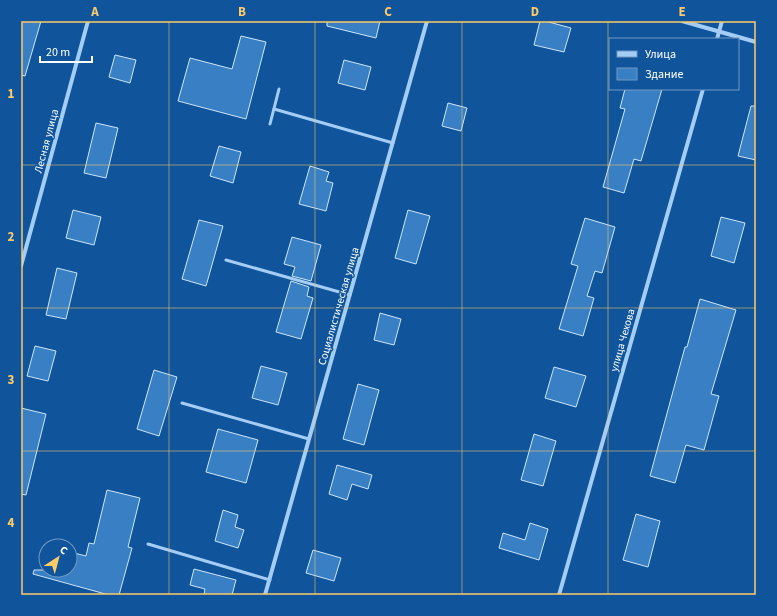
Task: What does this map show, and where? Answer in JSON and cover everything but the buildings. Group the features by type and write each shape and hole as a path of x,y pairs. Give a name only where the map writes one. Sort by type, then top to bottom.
{"street":[{"name":"Лесная улица","path":"21,266 88,21"},
{"name":"Социалистическая улица","path":"265,595 427,21"},
{"path":"682,21 756,42"},
{"path":"717,38 722,21"},
{"name":"улица Чехова","path":"559,595 703,90"}],"lane":[{"path":"270,124 279,89"},
{"path":"274,109 393,143"},
{"path":"226,260 350,295"},
{"path":"182,403 309,439"},
{"path":"148,544 270,580"}]}
